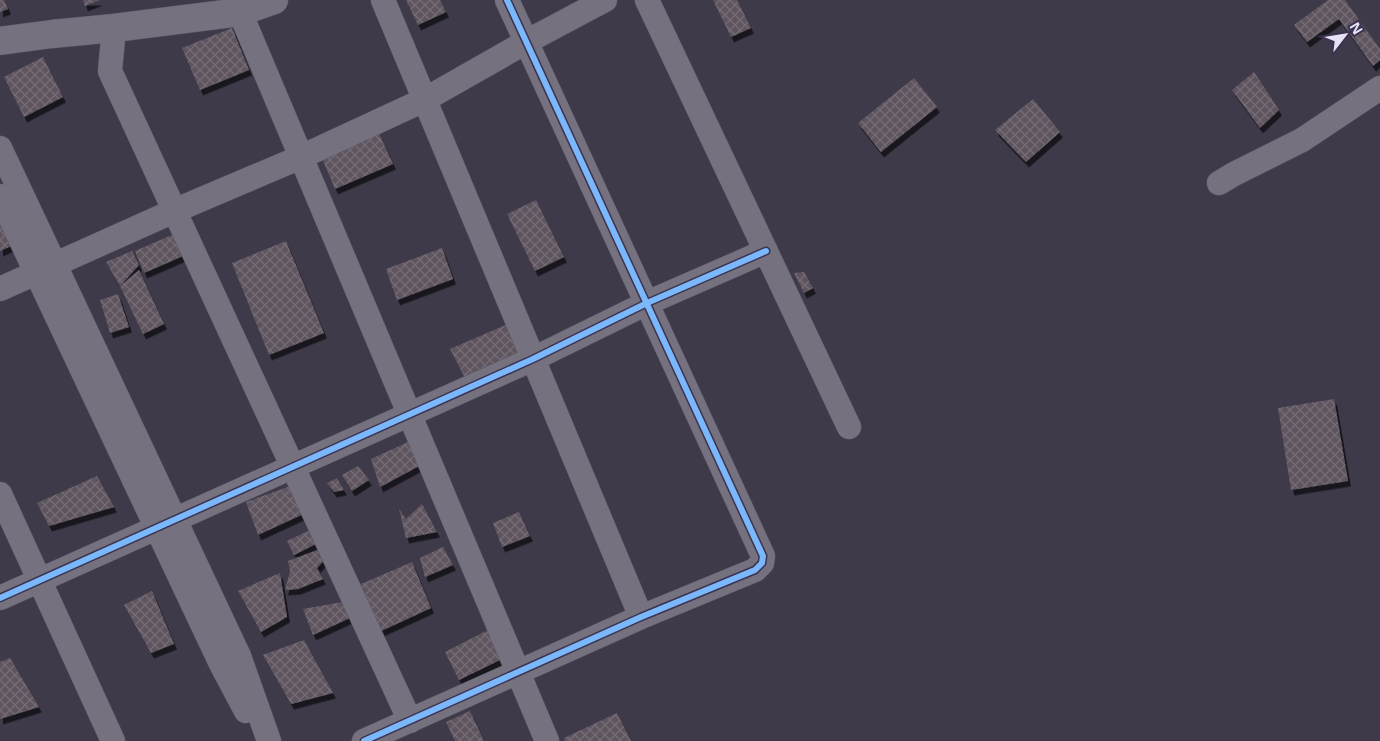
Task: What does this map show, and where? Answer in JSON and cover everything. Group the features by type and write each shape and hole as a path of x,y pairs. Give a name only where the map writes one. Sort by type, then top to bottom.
{"street":[{"path":"0,41 240,12 274,0"},
{"path":"382,0 641,617"},
{"path":"364,741 641,617 755,570 762,563 763,556 507,0"},
{"path":"0,289 174,211 301,157 424,100 605,0"},
{"path":"647,0 849,427"},
{"path":"240,12 546,741"},
{"path":"114,28 110,71 410,720"},
{"path":"1219,183 1302,140 1380,88"},
{"path":"0,148 45,268 165,523 221,664 262,741"},
{"path":"0,196 45,268"},
{"path":"0,598 533,359 647,303 766,251"},
{"path":"0,494 113,741"},
{"path":"165,523 239,656 269,741"}],"building":[{"path":"0,0 4,0 8,9 0,12"},
{"path":"83,0 100,0 85,6"},
{"path":"406,0 440,0 446,12 418,25"},
{"path":"713,0 737,0 751,28 731,37"},
{"path":"1328,0 1345,0 1380,49 1380,60 1373,66 1339,19 1307,42 1294,25"},
{"path":"232,28 249,70 200,90 182,48"},
{"path":"43,57 63,97 24,117 4,77"},
{"path":"1254,72 1279,110 1260,128 1232,90"},
{"path":"914,78 937,107 881,152 858,123"},
{"path":"1033,99 1060,132 1026,162 995,130"},
{"path":"378,131 393,164 335,189 321,156"},
{"path":"536,200 564,257 535,271 507,214"},
{"path":"0,205 18,243 0,251"},
{"path":"181,231 190,253 144,273 135,251"},
{"path":"286,241 324,333 269,355 232,263"},
{"path":"442,248 453,279 397,300 386,269"},
{"path":"132,251 139,265 120,286 106,262"},
{"path":"139,270 164,324 143,334 120,286"},
{"path":"804,272 813,288 804,293 794,273"},
{"path":"118,294 129,327 110,333 100,300"},
{"path":"508,324 524,353 466,380 450,349"},
{"path":"1334,399 1348,481 1291,490 1278,408"},
{"path":"408,442 421,465 380,487 371,459"},
{"path":"358,466 369,480 352,491 342,475"},
{"path":"97,476 114,507 49,526 37,503"},
{"path":"337,478 344,490 334,492 327,483"},
{"path":"296,484 310,511 258,535 246,502"},
{"path":"422,504 437,532 406,538 399,509 406,519"},
{"path":"519,512 530,536 502,547 493,523"},
{"path":"310,530 318,543 294,555 287,541"},
{"path":"443,547 453,565 425,577 420,558"},
{"path":"320,549 327,557 317,568 323,579 298,589 285,590 290,571 288,561"},
{"path":"412,562 431,608 379,632 361,584"},
{"path":"280,573 287,617 261,632 238,591"},
{"path":"152,591 174,644 151,653 124,605"},
{"path":"348,601 352,617 313,635 303,609"},
{"path":"490,629 504,658 459,680 445,652"},
{"path":"304,640 333,693 291,704 263,655"},
{"path":"10,658 39,707 0,719 0,662"},
{"path":"470,711 484,741 455,741 446,722"},
{"path":"617,713 631,741 565,741 564,738"}],"cycle path":[{"path":"364,741 641,617 755,570 762,563 763,556 507,0"},
{"path":"0,598 533,359 647,303 766,251"}]}
